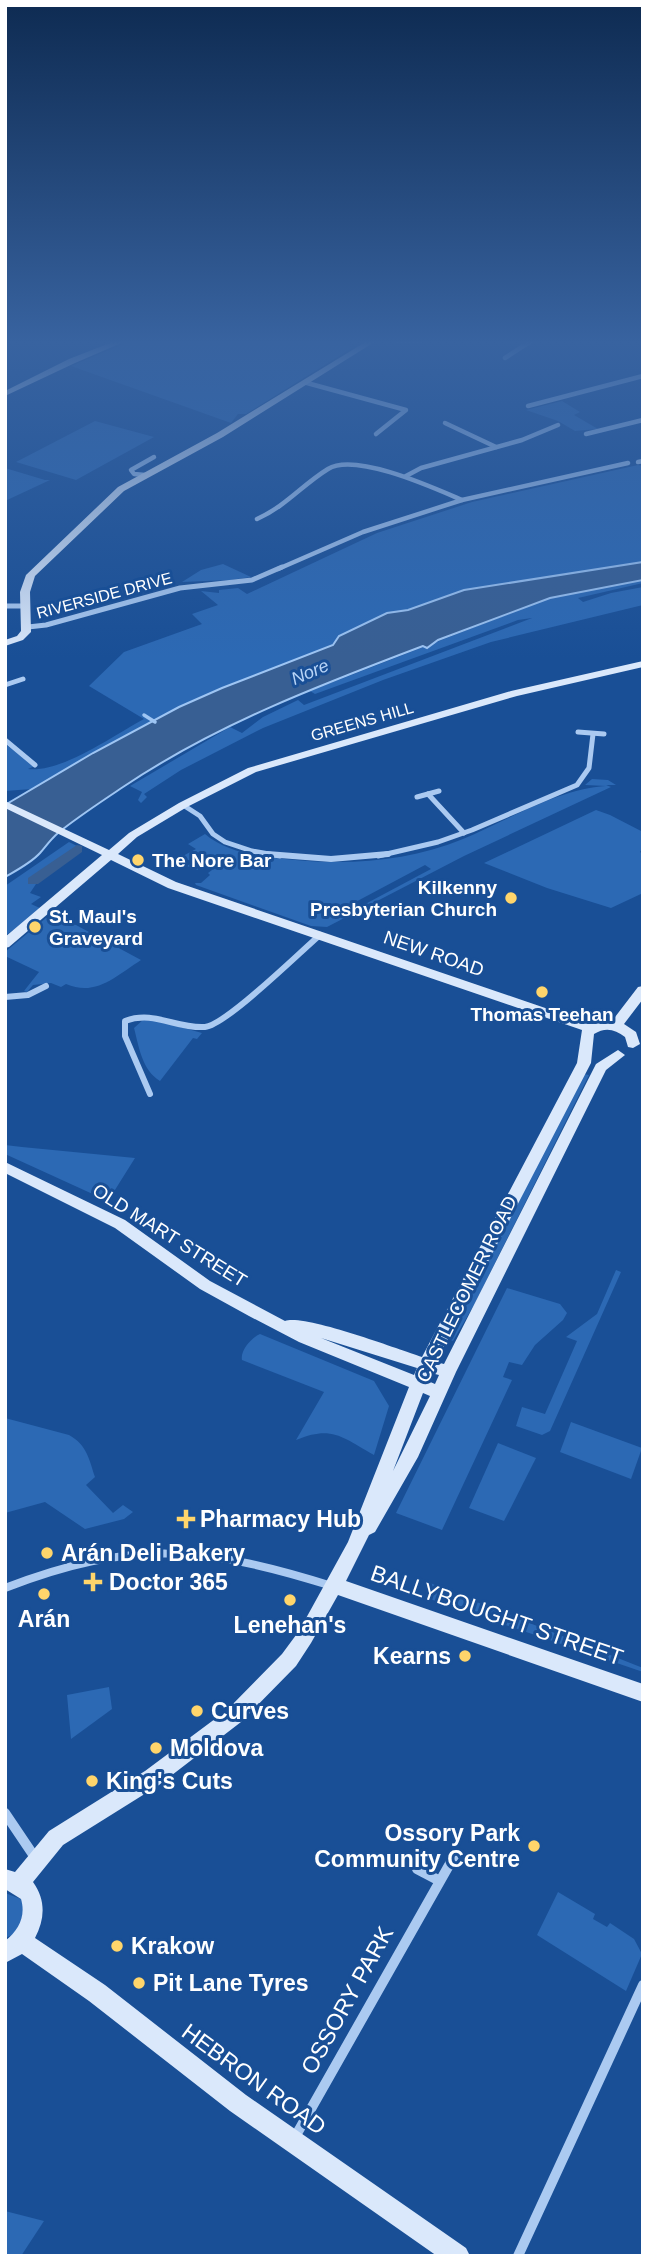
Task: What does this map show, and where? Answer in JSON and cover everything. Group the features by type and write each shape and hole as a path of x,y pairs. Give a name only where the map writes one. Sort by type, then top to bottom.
{"main road":[{"path":"5,643 20,638 27,627 27,582 38,568 102,505 145,475 198,447"},
{"name":"GREENS HILL","path":"5,944 51,908 108,854 141,830 252,770 514,693 643,664"},
{"name":"NEW ROAD","path":"5,804 172,885 320,935 590,1036 600,1053 618,1055"},
{"path":"615,1026 643,990"},
{"path":"590,1036 600,1025 615,1026 631,1035 638,1044"},
{"name":"CASTLECOMER ROAD","path":"356,1545 426,1365 584,1063 590,1036"},
{"name":"CASTLECOMER ROAD","path":"12,1881 56,1838 152,1778 234,1716 289,1660 309,1631 356,1545 386,1500 601,1067 638,1044"},
{"name":"OLD MART STREET","path":"5,1167 120,1224 205,1285 305,1338 418,1386 440,1392"},
{"name":"OLD MART STREET","path":"275,1322 313,1329 448,1372"},
{"name":"BALLYBOUGHT STREET","path":"334,1586 643,1693"},
{"path":"12,1881 27,1890 35,1910 34,1921 14,1947"},
{"name":"HEBRON ROAD","path":"14,1947 97,1993 229,2095 458,2256"}],"street":[{"path":"406,476 421,468 496,447"},
{"path":"145,475 134,474 131,470 154,457"},
{"name":"RIVERSIDE DRIVE","path":"27,627 46,625 172,589 252,580 363,532 462,500 628,463"},
{"path":"257,519 288,504 336,465 350,464 406,476 462,500"},
{"path":"5,606 25,606"},
{"path":"7,684 23,679"},
{"path":"578,732 604,734"},
{"path":"183,805 204,820 217,838 246,849 298,858 388,856 418,850 464,833 577,785 586,777 593,734"},
{"path":"5,740 35,765"},
{"path":"417,797 439,791"},
{"path":"428,794 464,833"},
{"path":"150,1094 125,1036 125,1021 144,1014 197,1028 217,1024 320,935"},
{"path":"5,997 28,995 46,986"},
{"path":"5,1588 42,1573 99,1558 156,1552 208,1556 334,1586"},
{"path":"5,1814 37,1859"},
{"name":"OSSORY PARK","path":"293,2141 438,1880 456,1853"},
{"path":"417,1869 438,1880"},
{"path":"518,2256 643,1985"}],"shaded area":[{"path":"46,447 137,447 76,480 16,462"},
{"path":"643,466 643,562 464,590 408,610 387,613 339,636 333,645 179,707 32,789 5,791 5,744 35,766 28,769 42,769 72,759 144,719 89,686 124,652 202,624 192,614 218,605 201,591 219,593 219,590 238,588 247,594 377,533 472,502"},
{"path":"5,468 45,480 50,480 5,501"},
{"path":"223,564 251,577 182,582 201,570"},
{"path":"643,580 643,583 578,598 583,602 643,587 643,605 491,642 383,680 263,728 181,770 144,794 147,797 141,803 138,800 142,792 130,786 230,727 242,733 263,717 298,700 304,705 532,618 518,620 315,694 310,691 550,598"},
{"path":"592,779 608,780 616,785 606,785 611,787 464,856 327,927 311,926 196,885 195,883 201,883 210,875 208,873 212,870 203,866 197,870 187,866 193,862 181,857 196,849 188,844 205,834 233,849 275,858 353,862 398,857 442,847 552,799 588,788 606,786 585,785","holes":["425,865 431,869 339,918 333,914"]},
{"path":"596,810 643,832 643,848 640,852 643,854 643,893 611,908 547,888 484,863"},
{"path":"69,842 77,846 34,875 30,882 36,884 30,893 41,897 31,904 42,909 5,936 5,886"},
{"path":"46,918 76,925 141,960 96,986 87,988 66,984 61,987 51,983 33,985 27,992 24,991 39,972 5,956 5,952"},
{"path":"144,1019 202,1033 197,1039 193,1038 160,1081 149,1071 142,1058 134,1028"},
{"path":"584,1074 589,1075 474,1305 453,1341 446,1338 477,1285 540,1152"},
{"path":"5,1145 135,1158 108,1201 5,1154"},
{"path":"616,1270 621,1272 550,1431 542,1435 516,1426 522,1407 545,1414 577,1341 566,1337 597,1314"},
{"path":"507,1288 560,1304 567,1313 563,1320 535,1345 522,1365 509,1362 503,1377 512,1380 442,1530 396,1513"},
{"path":"260,1334 374,1381 389,1406 374,1455 345,1438 328,1433 296,1440 324,1392 242,1360 247,1345"},
{"path":"5,1418 69,1435 75,1439 86,1453 95,1477 86,1485 113,1513 123,1505 133,1512 124,1519 85,1529 45,1502 5,1513"},
{"path":"571,1422 642,1448 631,1479 560,1452"},
{"path":"498,1443 536,1458 504,1521 469,1508"},
{"path":"428,1582 435,1585 441,1597 454,1593 643,1668 643,1672 430,1599 426,1591"},
{"path":"109,1687 112,1709 71,1739 67,1695"},
{"path":"558,1892 595,1914 593,1919 607,1927 610,1923 634,1939 642,1954 626,1991 537,1935"},
{"path":"5,1893 21,1899 26,1912 17,1933 5,1938"},
{"path":"5,2211 44,2221 21,2256 5,2256"}],"water":[{"name":"Nore","path":"643,562 643,580 550,598 438,640 427,648 423,646 346,676 231,725 123,787 58,833 32,860 5,877 5,805 93,753 179,707 333,645 339,636 387,613 408,610 464,590"}],"waterway":[{"path":"144,715 155,722"},
{"path":"33,881 77,849"}],"place":[{"name":"The Nore Bar","path":"138,860"},
{"name":"Kilkenny Presbyterian Church","path":"511,898"},
{"name":"St. Maul's Graveyard","path":"35,927"},
{"name":"Thomas Teehan","path":"542,992"},
{"name":"Pharmacy Hub","path":"186,1519"},
{"name":"Arán Deli Bakery","path":"47,1553"},
{"name":"Doctor 365","path":"93,1582"},
{"name":"Arán","path":"44,1594"},
{"name":"Lenehan's","path":"290,1600"},
{"name":"Kearns","path":"465,1656"},
{"name":"Curves","path":"197,1711"},
{"name":"Moldova","path":"156,1748"},
{"name":"King's Cuts","path":"92,1781"},
{"name":"Ossory Park Community Centre","path":"534,1846"},
{"name":"Krakow","path":"117,1946"},
{"name":"Pit Lane Tyres","path":"139,1983"}]}
